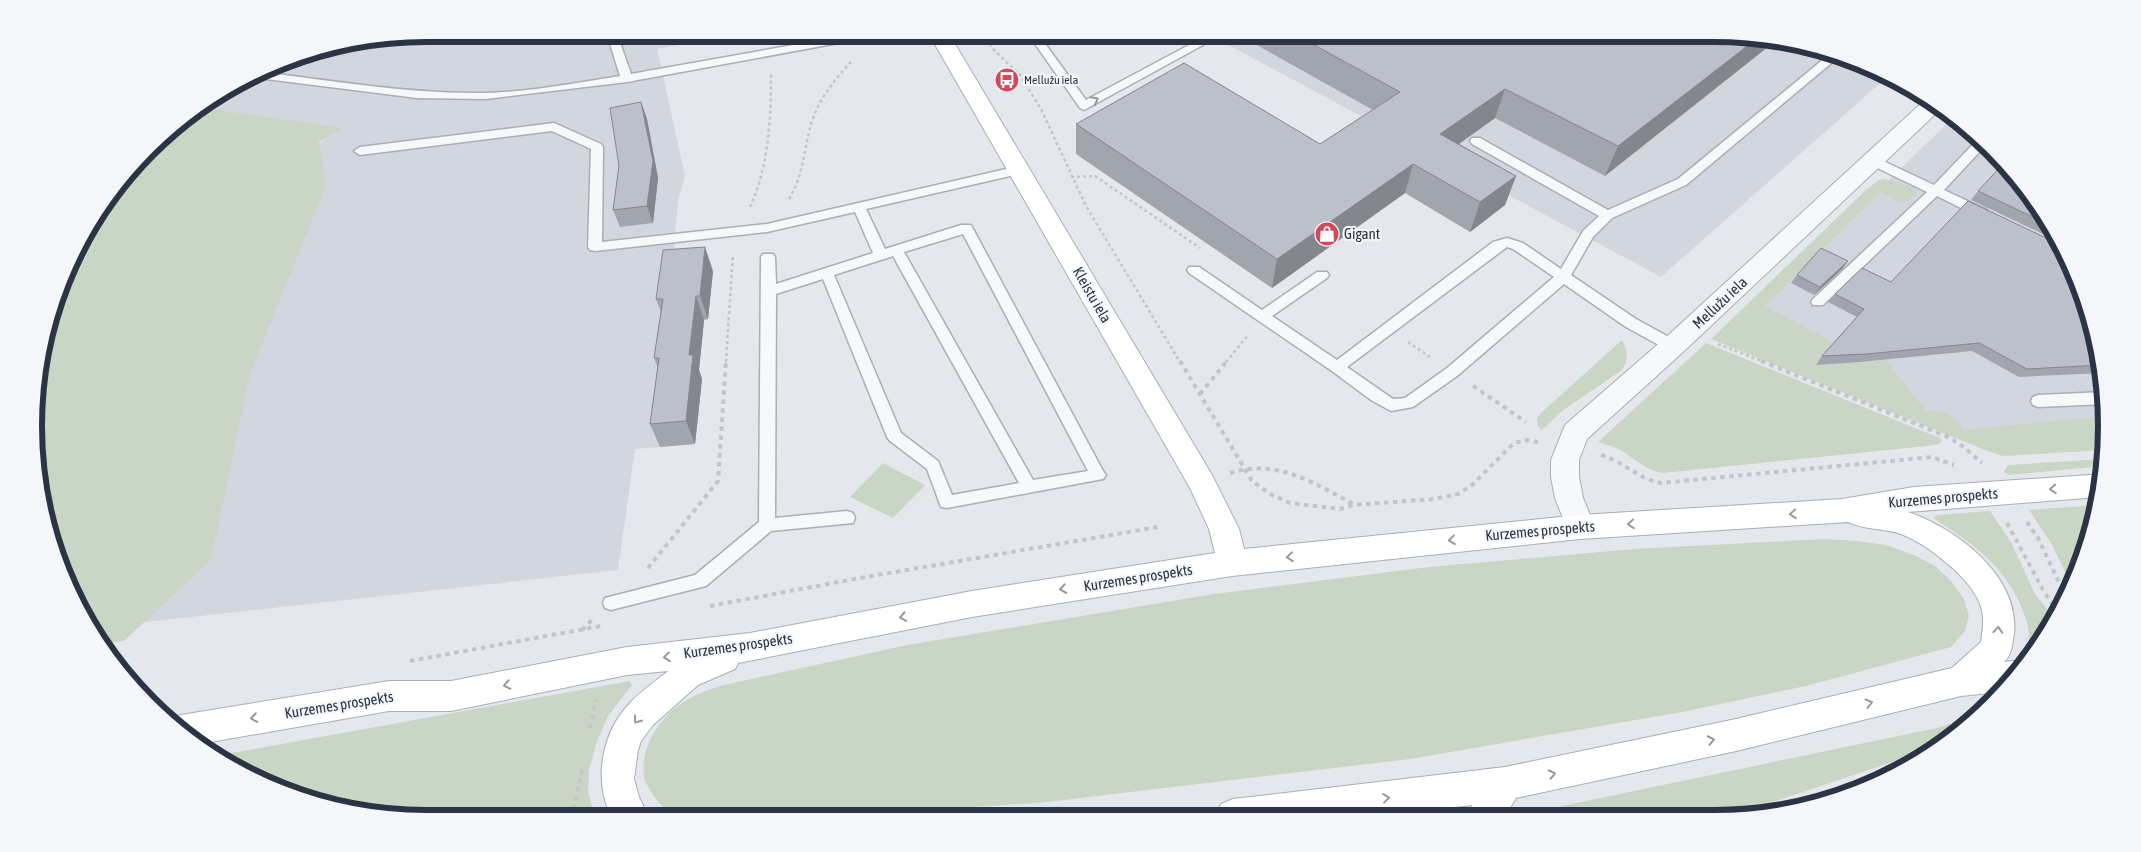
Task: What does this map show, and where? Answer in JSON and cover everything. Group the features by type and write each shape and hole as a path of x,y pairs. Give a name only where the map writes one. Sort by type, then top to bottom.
{"main road":[{"name":"Kleistu iela","path":"945,42 1202,483 1224,529 1232,563"},
{"name":"Kurzemes prospekts","path":"192,729 389,696 451,696 604,666 750,647 972,604 1232,563 1580,527 1842,511 1914,498 2093,487"},
{"path":"1842,511 1906,523 1935,538 1958,554 1987,586 1999,616 1996,648 1961,680"},
{"path":"627,810 623,804 617,779 621,750 628,732 641,714 687,675 750,647"},
{"path":"1284,810 1504,784 1736,735 1961,680 2005,677"},
{"path":"1489,810 1504,784"}],"street":[{"name":"Mellužu iela","path":"1580,527 1565,477 1565,460 1575,433 1673,346 1930,108"}],"lane":[{"path":"615,42 627,79"},
{"path":"268,77 381,91 449,97 525,93 627,79 827,42"},
{"path":"1039,42 1084,106 1197,45 1192,42"},
{"path":"1194,270 1264,316 1376,396 1391,405 1408,403 1452,372 1563,277 1588,234 1607,215 1682,182 1829,60"},
{"path":"360,151 554,128 597,147 595,248 767,228 1018,170"},
{"path":"1476,141 1607,215"},
{"path":"1818,302 1935,191 1977,147"},
{"path":"1873,161 1997,220"},
{"path":"859,207 881,256"},
{"path":"770,291 966,228 1098,475 948,502 933,465 895,437 827,273"},
{"path":"1337,367 1498,244 1507,242 1518,246 1631,323 1673,346"},
{"path":"897,251 1029,488"},
{"path":"767,525 770,291 768,257"},
{"path":"1264,316 1322,275"},
{"path":"2038,401 2098,398"},
{"path":"611,603 700,581 767,525 847,518"}],"path":[{"path":"784,203 798,186 812,121 821,98 867,42"},
{"path":"988,42 1020,75 1041,109 1086,206 1252,481 1272,495 1290,502 1340,509 1353,504 1380,504 1433,499 1458,494 1472,485 1514,443 1527,440 1540,442"},
{"path":"582,630 651,564 718,481 735,231 756,198 763,166 772,94 770,67 775,52"},
{"path":"1071,177 1095,176 1204,251 1194,270"},
{"path":"1200,394 1264,316"},
{"path":"1673,346 1708,340 1946,436 1960,444 1980,462"},
{"path":"1595,454 1610,457 1647,482 1661,483 1932,457"},
{"path":"1245,468 1274,469 1324,488 1353,504"},
{"path":"2023,516 2038,538 2062,589"},
{"path":"2003,517 2017,537 2039,584 2054,606"},
{"path":"590,732 604,666"},
{"path":"574,810 584,761"}],"shaded area":[{"path":"426,42 693,42 657,49 685,176 678,200 672,274 713,271 708,319 704,320 698,378 702,379 695,444 635,449 618,570 100,627 95,619 287,165 342,128 211,108 256,82 279,72 327,56 376,46"},
{"path":"1223,42 1740,43 1790,50 1814,56 1838,63 1882,81 1661,277"},
{"path":"1948,122 1968,138 2003,173 2034,213 2059,256 2078,303 2091,351 2098,401 2098,422 1970,435 1729,333"}],"green space":[{"path":"211,108 343,128 319,142 326,186 250,374 211,560 124,641 110,643 82,596 63,549 50,501 46,476 42,426 46,376 56,327 72,279 82,256 107,213 138,173 173,138"},
{"path":"1885,179 1915,189 1917,193 1912,198 1900,201 1881,192 1765,306 1835,343 1860,362 1886,360 1925,410 1947,414 1956,420 1963,430 2098,417 2098,450 2003,456 1711,339 1866,190 1879,180"},
{"path":"1622,340 1627,355 1622,370 1562,411 1542,430 1538,426 1537,418 1542,412"},
{"path":"1706,343 1940,438 1942,441 1940,444 1927,446 1663,473 1649,469 1620,450 1598,442"},
{"path":"2097,459 2096,467 2009,475 2004,472 2008,465"},
{"path":"883,463 925,485 893,518 850,497"},
{"path":"2090,506 2078,549 2067,577 2051,543 2029,510"},
{"path":"1990,511 2011,542 2035,594 2050,613 2027,648 2029,634 2026,620 2018,599 2006,579 1982,553 1960,535 1934,518 1937,515"},
{"path":"1825,539 1886,545 1914,555 1935,566 1950,580 1964,599 1969,616 1965,631 1951,647 1806,686 1682,712 1410,759 1038,803 926,810 667,810 650,790 644,778 643,766 647,746 663,720 683,702 720,686 907,645 1214,594 1429,567 1635,549"},
{"path":"630,681 632,685 608,716 597,741 589,770 588,793 593,810 426,810 376,806 351,802 303,789 256,770 227,754"},
{"path":"1958,722 1910,756 1759,807 1715,810 1554,810 1562,806 1937,728"}],"building":[{"path":"1309,42 1715,42 1750,44 1618,146 1505,89 1440,134 1516,176 1480,202 1413,164 1277,259 1076,124 1184,63 1320,144 1400,92"},
{"path":"641,102 653,161 647,206 613,210 619,166 610,108"},
{"path":"1999,169 2038,219 1978,191"},
{"path":"1968,201 2050,240 2059,256 2078,303 2093,365 2027,369 1979,343 1867,354 1822,356 1864,309 1835,294 1862,268 1891,282"},
{"path":"705,247 700,296 696,296 689,355 693,355 686,421 650,424 659,358 654,358 663,299 656,299 663,250"},
{"path":"1821,248 1848,261 1820,287 1797,275"}],"place":[{"name":"Mellužu iela","path":"1007,80"},
{"name":"Gigant","path":"1327,234"}]}
